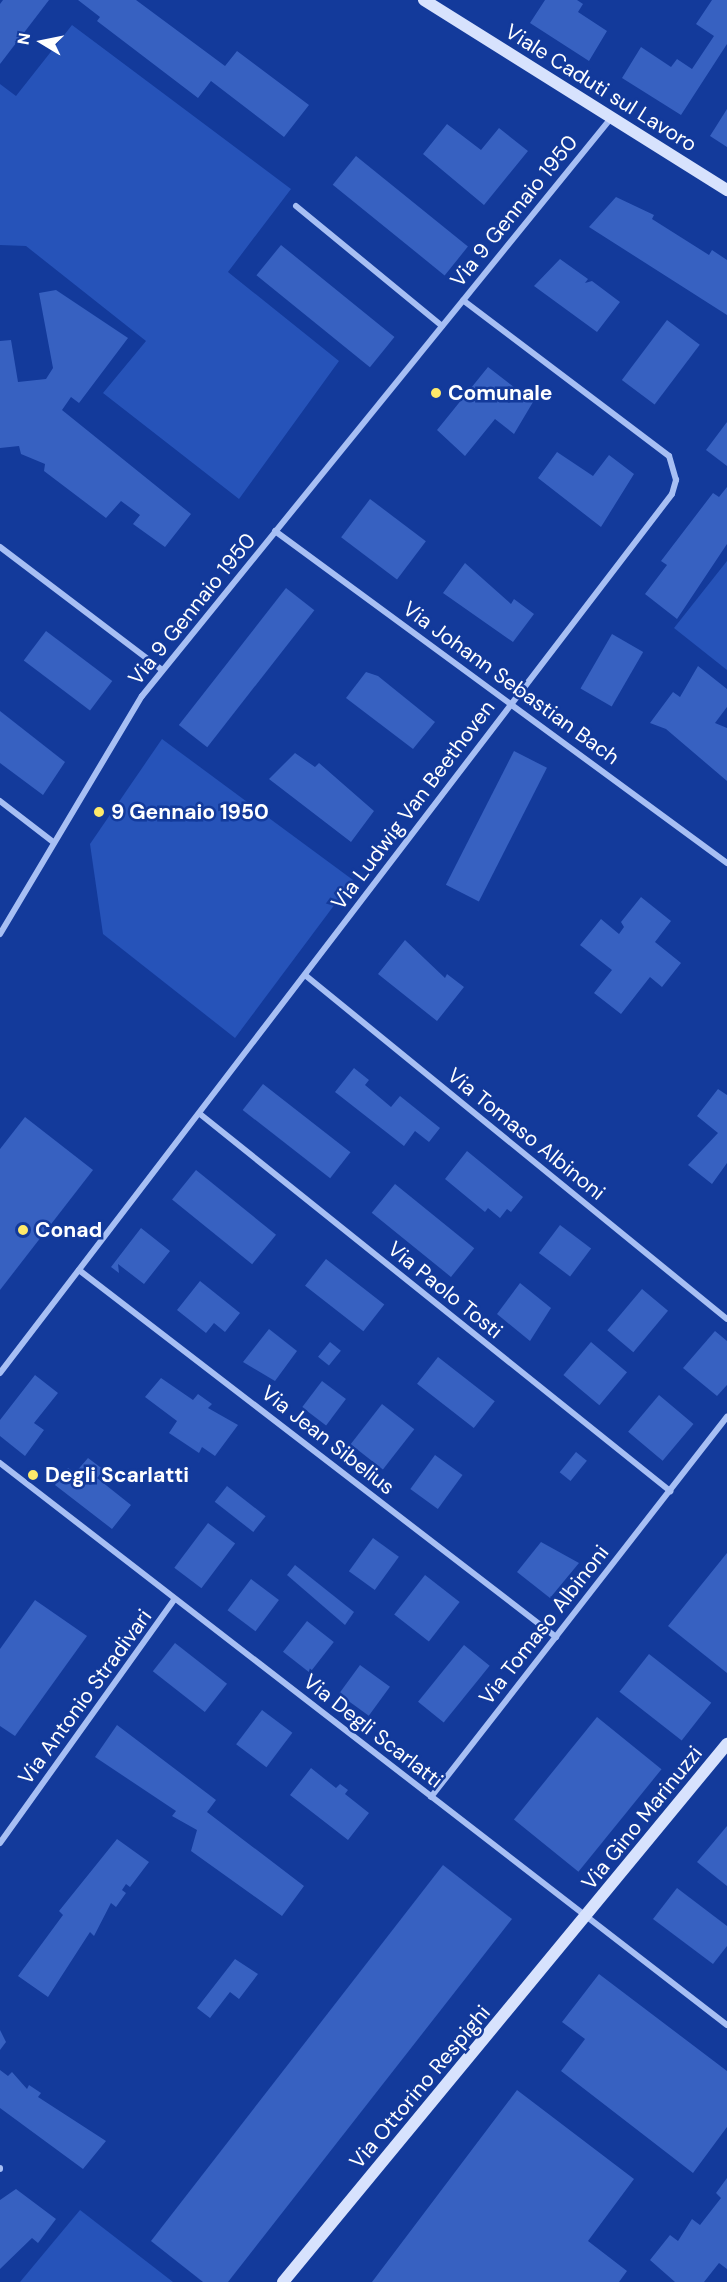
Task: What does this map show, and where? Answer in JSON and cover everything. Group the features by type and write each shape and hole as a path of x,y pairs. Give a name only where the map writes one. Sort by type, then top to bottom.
{"street":[{"name":"Viale Caduti sul Lavoro","path":"424,0 727,190"},
{"name":"Via 9 Gennaio 1950","path":"0,934 105,751 162,670 612,117"},
{"path":"296,206 442,326"},
{"name":"Via Ludwig Van Beethoven","path":"0,1373 672,494 675,469 669,456 462,300"},
{"name":"Via Johann Sebastian Bach","path":"275,531 727,863"},
{"path":"0,547 162,670"},
{"path":"0,801 53,842"},
{"name":"Via Tomaso Albinoni","path":"305,975 727,1318"},
{"name":"Via Paolo Tosti","path":"200,1114 670,1491"},
{"name":"Via Jean Sibelius","path":"79,1270 556,1637"},
{"name":"Via Tomaso Albinoni","path":"431,1797 727,1417"},
{"name":"Via Degli Scarlatti","path":"0,1463 727,2025"},
{"name":"Via Antonio Stradivari","path":"0,1843 176,1599"},
{"name":"Via Gino Marinuzzi","path":"586,1917 727,1744"},
{"name":"Via Ottorino Respighi","path":"283,2282 586,1917"}],"shaded area":[{"path":"72,25 291,189 228,272 339,361 239,499 103,393 146,341 26,246 0,245 0,84 16,96"},
{"path":"727,561 727,670 674,628"},
{"path":"162,739 353,880 235,1038 103,934 90,844"},
{"path":"80,2210 173,2282 20,2282"}],"building":[{"path":"3,0 49,0 0,64 0,4"},
{"path":"78,0 136,0 225,66 237,51 309,105 284,137 211,81 198,98 97,21 100,17"},
{"path":"545,0 577,0 583,4 578,12 607,31 589,61 530,23"},
{"path":"712,0 727,0 727,44 681,115 622,78 641,47 671,67 677,59 692,69 714,36 696,24"},
{"path":"727,109 727,147 710,136"},
{"path":"447,124 481,150 499,128 528,151 484,205 423,154"},
{"path":"356,156 468,247 445,275 333,185"},
{"path":"616,197 654,215 652,219 709,255 712,250 727,260 727,315 589,227"},
{"path":"281,245 394,337 370,367 256,275"},
{"path":"560,259 588,279 585,283 592,281 620,302 597,332 534,286"},
{"path":"56,290 128,338 79,403 71,397 62,410 191,514 165,547 133,524 140,515 121,501 106,518 44,471 45,464 21,454 19,446 0,448 0,341 11,340 18,382 46,379 53,368 39,293"},
{"path":"667,320 700,345 655,405 622,380"},
{"path":"488,367 533,402 514,434 495,419 465,456 437,430"},
{"path":"727,422 727,466 706,450"},
{"path":"557,452 593,476 609,455 634,474 601,527 538,478"},
{"path":"727,487 727,544 677,619 645,594 667,565 661,561 713,493 719,497"},
{"path":"370,499 426,541 397,579 341,537"},
{"path":"465,563 511,604 514,599 534,614 513,642 443,593"},
{"path":"286,588 314,610 207,747 179,725"},
{"path":"46,631 112,681 90,711 24,661"},
{"path":"612,634 643,652 612,707 580,689"},
{"path":"698,666 727,689 727,707 715,723 727,728 727,781 666,729 650,723 673,692 680,697"},
{"path":"366,672 378,676 435,722 413,749 346,698"},
{"path":"0,711 65,762 43,795 0,763"},
{"path":"514,751 547,768 479,901 446,885"},
{"path":"295,753 315,767 319,763 374,811 351,842 269,779"},
{"path":"641,897 671,921 655,942 681,963 662,987 650,977 621,1014 594,993 612,970 580,945 601,919 619,934 624,927 621,922"},
{"path":"405,940 445,978 447,974 464,987 437,1021 378,974"},
{"path":"354,1068 369,1080 365,1085 391,1107 400,1096 440,1128 429,1142 415,1131 404,1146 335,1092"},
{"path":"263,1084 350,1152 330,1178 243,1110"},
{"path":"718,1089 727,1095 727,1163 712,1184 688,1165 718,1133 697,1116"},
{"name":"Conad","path":"25,1117 93,1170 0,1290 0,1149"},
{"path":"467,1151 523,1197 511,1212 507,1209 500,1218 488,1208 485,1212 445,1179"},
{"path":"196,1170 276,1235 252,1264 172,1200"},
{"path":"395,1184 474,1248 451,1277 372,1213"},
{"path":"560,1225 591,1248 570,1276 539,1253"},
{"path":"141,1228 170,1251 144,1284 118,1264 119,1273 111,1267"},
{"path":"326,1259 384,1305 363,1331 305,1286"},
{"path":"200,1281 240,1313 225,1332 214,1323 206,1333 177,1310"},
{"path":"520,1283 551,1308 530,1341 497,1314"},
{"path":"642,1289 668,1311 633,1352 607,1330"},
{"path":"269,1329 297,1351 275,1381 243,1362"},
{"path":"715,1331 727,1341 727,1385 717,1396 683,1368"},
{"path":"330,1342 341,1351 329,1366 318,1357"},
{"path":"591,1342 627,1372 599,1405 563,1375"},
{"path":"438,1357 495,1401 474,1428 417,1384"},
{"path":"35,1375 58,1393 34,1423 44,1430 25,1456 0,1436 0,1420"},
{"path":"161,1378 193,1400 198,1394 212,1404 208,1408 238,1425 215,1456 202,1447 199,1453 169,1433 177,1421 145,1397"},
{"path":"322,1381 346,1399 326,1425 302,1407"},
{"path":"659,1395 693,1424 663,1461 628,1432"},
{"path":"382,1404 414,1429 383,1469 351,1444"},
{"path":"576,1452 587,1461 571,1481 560,1472"},
{"path":"435,1455 463,1475 438,1509 410,1489"},
{"path":"88,1458 104,1470 97,1478 131,1505 112,1529 55,1485 68,1468 75,1473"},
{"path":"227,1486 266,1516 253,1532 215,1502"},
{"path":"208,1523 235,1543 201,1588 174,1568"},
{"path":"373,1538 399,1557 375,1590 349,1571"},
{"path":"541,1542 579,1563 550,1598 517,1572"},
{"path":"727,1553 727,1673 668,1626"},
{"path":"295,1565 354,1612 345,1625 287,1575"},
{"path":"425,1575 460,1602 429,1641 394,1614"},
{"path":"251,1579 279,1600 255,1631 228,1610"},
{"path":"35,1600 87,1636 15,1736 0,1726 0,1649"},
{"path":"307,1621 334,1642 310,1673 283,1652"},
{"path":"175,1643 227,1684 205,1712 153,1671"},
{"path":"464,1645 490,1666 444,1722 418,1702"},
{"path":"649,1654 711,1703 682,1740 619,1692"},
{"path":"360,1665 390,1687 369,1716 339,1694"},
{"path":"262,1710 292,1733 266,1767 236,1744"},
{"path":"597,1717 662,1769 578,1872 514,1820"},
{"path":"117,1725 216,1800 207,1812 304,1886 282,1916 191,1851 197,1830 172,1816 176,1811 95,1757"},
{"path":"311,1768 336,1788 340,1784 348,1790 345,1794 369,1813 348,1840 290,1795"},
{"path":"727,1826 727,1886 697,1862"},
{"path":"117,1839 149,1862 130,1887 126,1884 122,1890 126,1893 116,1907 111,1903 94,1936 90,1932 48,1997 18,1976 63,1915 59,1911"},
{"path":"443,1865 512,1919 228,2282 203,2282 151,2241"},
{"path":"677,1888 727,1926 727,1946 713,1964 653,1919"},
{"path":"235,1959 258,1974 239,1999 230,1992 210,2018 197,2008"},
{"path":"599,1974 727,2071 727,2127 693,2173 561,2071 585,2039 562,2022"},
{"path":"0,2030 6,2042 0,2050"},
{"path":"0,2070 8,2076 12,2072 27,2089 29,2085 41,2093 38,2097 106,2141 83,2169 0,2108"},
{"path":"517,2090 634,2179 588,2241 627,2271 619,2282 372,2282"},
{"path":"727,2178 727,2269 719,2263 704,2282 675,2282 650,2260 670,2235 678,2241 692,2219 700,2225 721,2198 716,2193"},
{"path":"16,2189 56,2219 38,2243 32,2238 0,2269 0,2200"}],"place":[{"name":"Comunale","path":"436,393"},
{"name":"9 Gennaio 1950","path":"99,812"},
{"name":"Conad","path":"23,1230"},
{"name":"Degli Scarlatti","path":"33,1475"}]}
